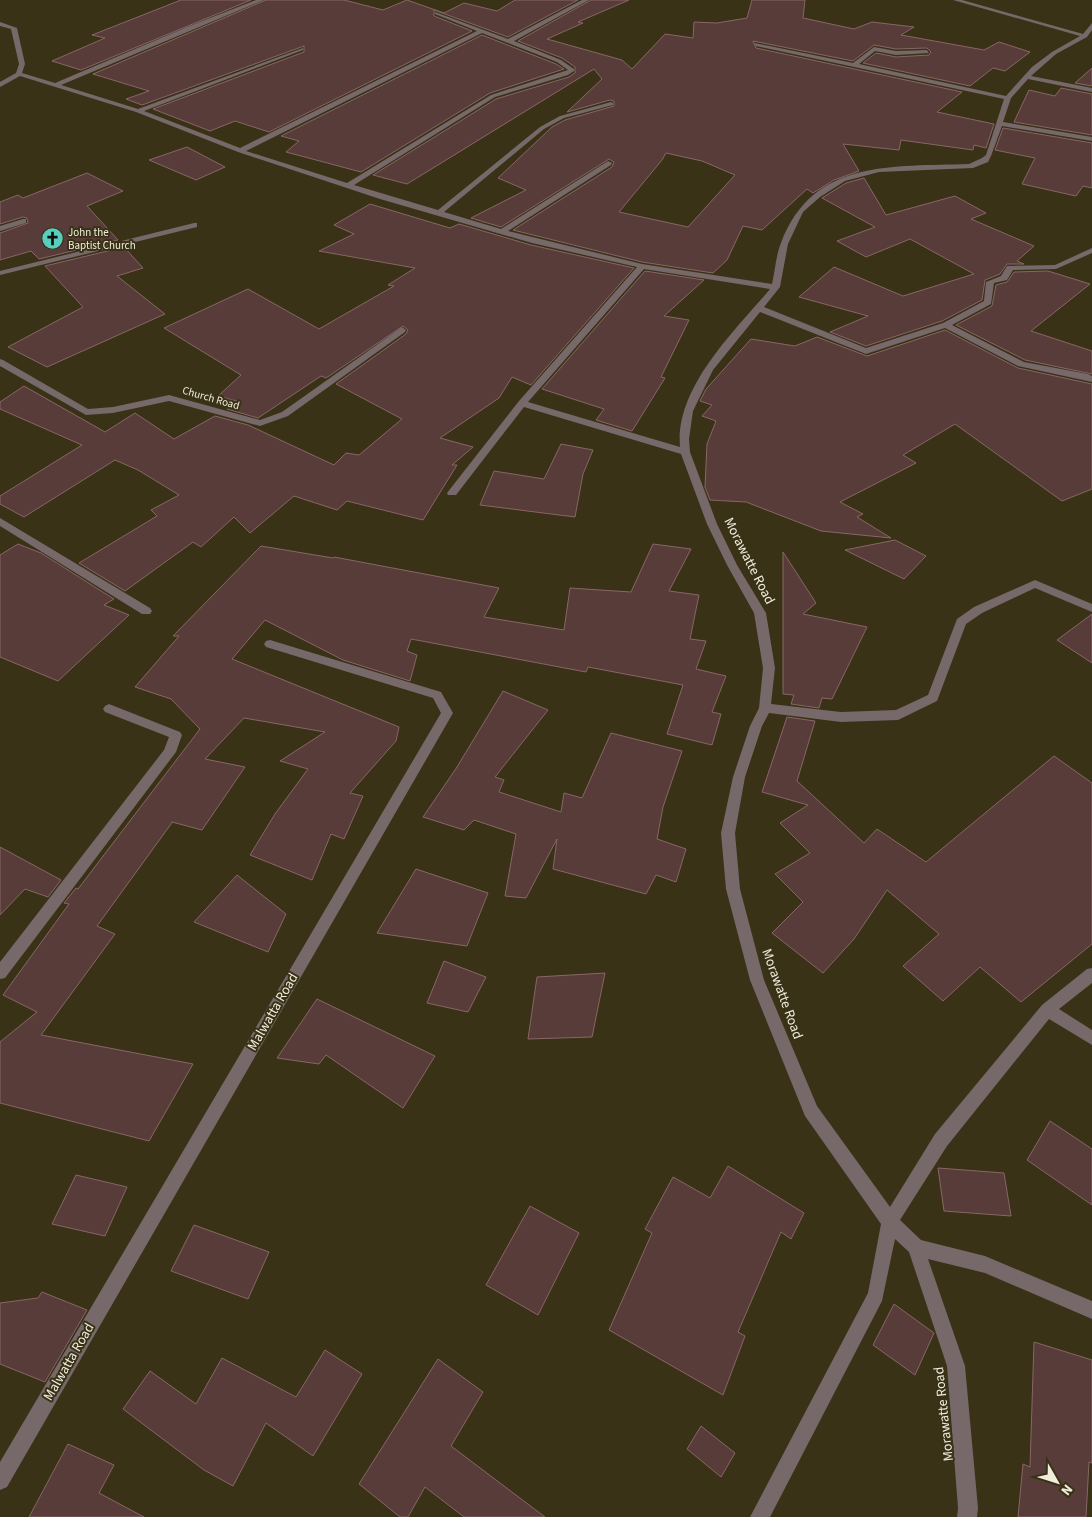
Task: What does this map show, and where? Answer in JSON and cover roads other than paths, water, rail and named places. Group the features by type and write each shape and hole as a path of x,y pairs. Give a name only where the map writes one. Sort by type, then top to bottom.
{"street":[{"path":"53,86 260,0"},
{"path":"569,0 583,1"},
{"path":"956,0 1085,36"},
{"path":"509,41 583,1"},
{"path":"348,186 494,96 566,74 572,70 559,61 437,14"},
{"path":"0,24 14,28 22,64 18,74 0,84"},
{"path":"18,74 138,111 240,151 348,186 535,240 642,266 776,287 784,244 800,211 816,195 842,178 879,170 970,166 984,160 989,155 1008,98 1034,68 1054,53 1085,36 1092,25"},
{"path":"240,151 481,31"},
{"path":"756,44 1008,98"},
{"path":"138,111 301,49"},
{"path":"854,66 874,49 896,53 927,52"},
{"path":"1028,77 1092,90"},
{"path":"439,213 542,128 562,117 611,104"},
{"path":"1000,124 1092,139"},
{"path":"503,231 608,163"},
{"path":"0,229 23,221"},
{"path":"0,273 194,225"},
{"path":"758,308 866,351 946,325 988,302 990,282 1004,278 1010,268 1056,267 1092,250"},
{"path":"452,493 522,403 642,266"},
{"name":"Morawatte Road","path":"776,287 709,368 688,411 684,439 685,452 712,524 732,565 760,612 770,668 765,708 756,726 739,777 728,833 733,889 757,980 811,1111 890,1222 916,1247 956,1366 968,1508 967,1517"},
{"path":"946,325 1021,364 1092,379"},
{"name":"Church Road","path":"0,362 86,412 113,410 169,398 260,423 285,414 402,330"},
{"path":"522,403 685,452"},
{"path":"0,521 146,611"},
{"path":"765,708 840,717 898,715 933,698 961,622 978,610 1035,584 1092,608"},
{"name":"Malwatta Road","path":"0,1480 448,713 436,695 270,644"},
{"path":"0,974 170,752 176,735 109,709"},
{"path":"760,1517 876,1295 890,1222 941,1140 1047,1010 1092,974"},
{"path":"1047,1010 1092,1038"},
{"path":"916,1247 985,1265 1092,1310"}],"place":[{"name":"John the Baptist Church","path":"52,238"}]}
